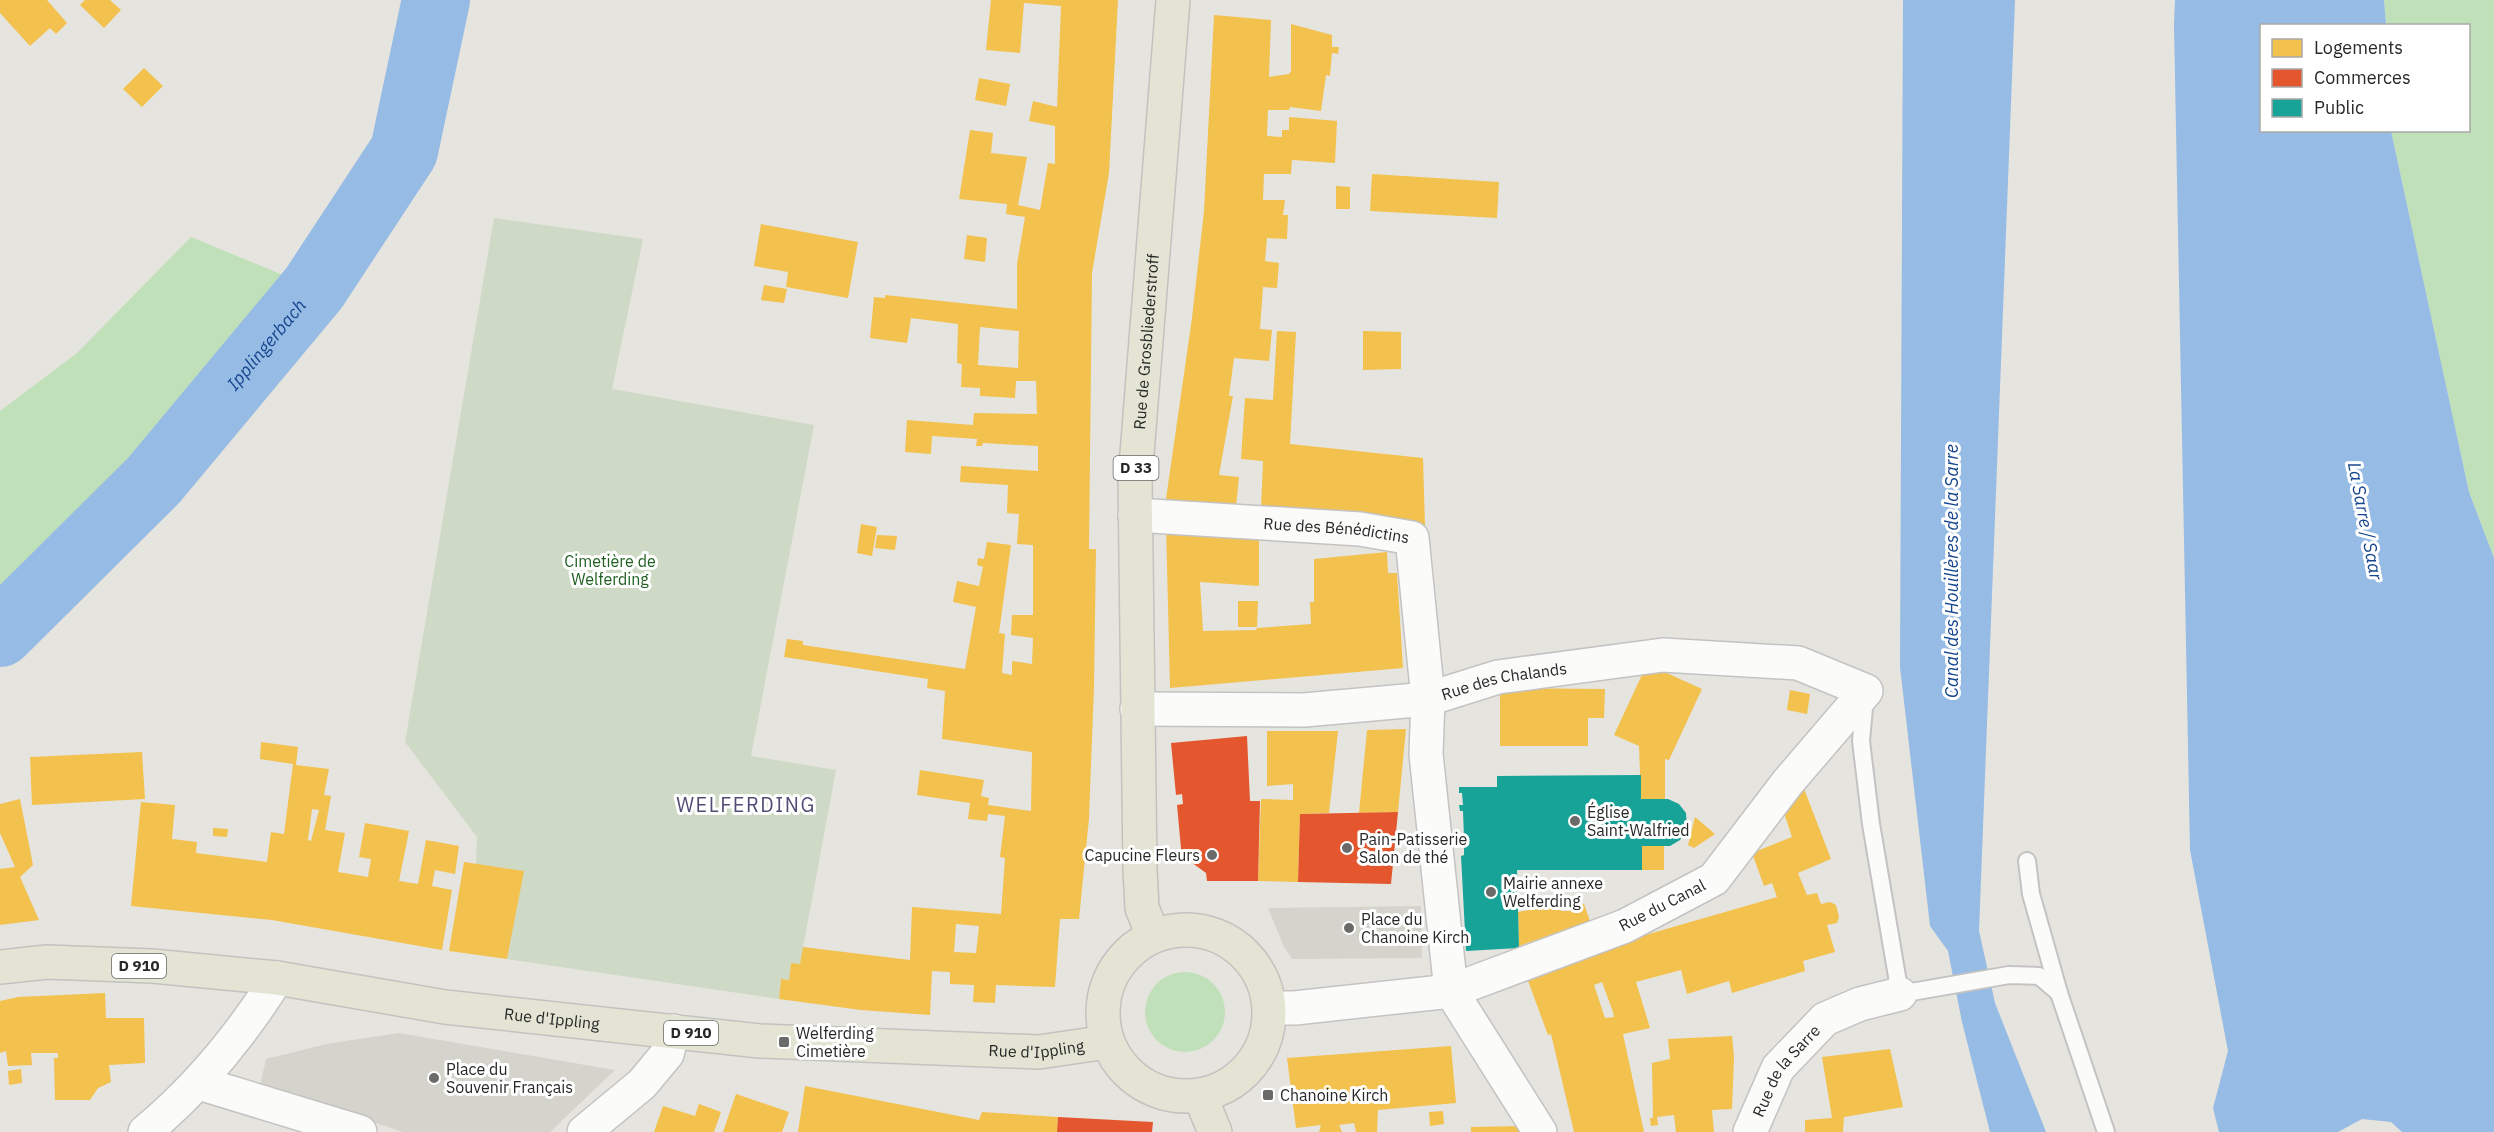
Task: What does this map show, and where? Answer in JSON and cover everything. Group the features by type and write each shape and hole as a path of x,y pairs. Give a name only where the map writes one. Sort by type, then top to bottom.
{"main road":[{"name":"Rue de Grosbliederstroff","path":"1153,935 1142,908 1135,479 1173,0"},
{"path":"1178,929 1202,930 1226,939 1246,954 1260,975 1271,1008 1262,1049 1246,1071 1225,1087 1200,1096 1172,1095 1144,1086 1122,1067 1107,1042 1102,1008 1111,975 1132,948 1153,935 1178,929"},
{"name":"Rue d'Ippling","path":"0,967 47,962 153,966 277,978 445,1008 673,1030 760,1041 1039,1052 1107,1042"},
{"path":"1200,1096 1215,1132"}],"street":[{"name":"Rue des Bénédictins","path":"1135,515 1360,529 1412,538 1428,699"},
{"name":"Rue des Chalands","path":"1137,709 1304,710 1428,699 1498,677 1663,655 1798,663 1866,691"},
{"name":"Rue du Canal","path":"1451,991 1625,926 1714,879 1788,782 1866,691"},
{"path":"1428,699 1426,754 1451,991 1540,1132"},
{"path":"145,1132 199,1083 227,1051 277,978"},
{"path":"1271,1008 1295,1008 1451,991"},
{"name":"Rue de la Sarre","path":"1750,1132 1778,1068 1825,1019 1860,1004 1910,993"},
{"path":"584,1132 642,1084 667,1054 673,1030"},
{"path":"199,1083 360,1132"}],"lane":[{"path":"1866,691 1861,741 1871,824 1910,993 2008,975 2039,976 2059,993"},
{"path":"2027,861 2031,894 2059,993 2106,1132"}],"green space":[{"path":"2384,0 2494,0 2494,558 2469,492 2391,132 2470,132 2470,24 2386,24"},
{"name":"Cimetière de Welferding","path":"494,218 643,239 612,389 814,425 751,756 836,770 800,964 791,963 789,980 781,979 779,999 507,959 523,871 476,864 477,837 405,742"},
{"path":"191,237 314,288 154,480 0,633 0,411 77,353"},
{"path":"1185,972 1200,975 1213,984 1222,997 1225,1012 1222,1027 1213,1040 1200,1049 1185,1052 1170,1049 1157,1040 1148,1027 1145,1012 1148,997 1157,984 1170,975"}],"shaded area":[{"name":"Place du Chanoine Kirch","path":"1421,906 1422,958 1292,959 1284,947 1268,908"},
{"name":"Place du Souvenir Français","path":"399,1033 615,1070 550,1132 403,1132 260,1085 266,1059 326,1044"}],"water":[{"name":"Canal des Houillères de la Sarre","path":"1903,0 2015,0 1979,931 1995,1003 2046,1132 1990,1132 1962,1022 1948,951 1930,926 1900,667"},
{"name":"La Sarre / Saar","path":"2175,0 2384,0 2386,24 2260,24 2260,132 2391,132 2469,492 2494,558 2494,1132 2402,1132 2391,1122 2362,1119 2338,1132 2219,1132 2213,1108 2228,1051 2190,850"}],"building: Logements":[{"path":"0,0 47,0 67,23 56,34 50,28 30,46 0,13"},
{"path":"85,0 110,0 121,10 104,28 80,5"},
{"path":"991,0 1118,0 1109,173 1092,273 1089,549 1096,549 1094,686 1089,818 1079,919 1060,919 1055,987 996,985 995,1003 973,1002 974,985 950,984 950,972 932,971 930,1015 861,1010 779,999 781,979 789,980 791,963 800,964 803,947 910,960 912,907 1001,914 1005,858 1000,857 1005,816 988,814 987,821 968,819 970,803 917,795 920,770 984,780 981,796 989,798 988,805 1031,811 1032,752 942,739 945,691 927,688 928,679 784,657 787,639 803,641 803,645 965,669 976,607 953,602 957,581 979,586 983,567 977,565 978,558 984,559 987,542 1011,545 999,633 1005,634 1002,673 1012,675 1012,661 1032,664 1033,638 1011,635 1012,615 1033,615 1033,545 1017,544 1019,514 1007,513 1008,485 960,482 961,466 1038,471 1038,446 983,443 982,446 976,446 977,439 932,436 931,454 905,452 907,420 973,425 974,413 1037,414 1036,381 1016,381 1015,398 980,396 980,388 961,387 962,364 957,363 958,324 911,318 907,343 870,338 874,297 885,298 885,295 1017,309 1017,264 1025,217 1006,214 1007,204 959,199 970,130 993,133 991,153 1027,157 1018,205 1040,210 1048,163 1055,164 1055,126 1029,121 1033,101 1057,107 1061,6 1024,3 1020,53 986,50","holes":["980,327 1019,331 1018,368 978,365","956,924 979,926 976,953 954,952"]},
{"path":"1214,15 1271,20 1269,77 1289,74 1291,71 1291,24 1332,35 1332,47 1339,47 1338,54 1332,53 1330,76 1326,75 1321,111 1290,107 1289,110 1268,110 1267,136 1282,137 1282,130 1289,130 1289,117 1337,121 1335,163 1292,160 1291,174 1264,174 1263,200 1285,200 1283,215 1288,215 1287,239 1267,238 1265,261 1279,263 1277,288 1263,287 1260,329 1272,330 1269,361 1234,358 1229,396 1233,396 1219,475 1239,477 1236,507 1166,499 1192,318 1204,211"},
{"path":"144,68 163,86 142,107 123,89"},
{"path":"979,78 1010,84 1006,106 975,100"},
{"path":"1372,174 1499,182 1497,218 1370,211"},
{"path":"1336,186 1350,187 1350,209 1336,209"},
{"path":"761,224 858,242 848,298 786,287 788,272 754,266"},
{"path":"967,235 987,238 985,262 964,259"},
{"path":"764,285 787,289 784,303 761,300"},
{"path":"1277,331 1296,332 1290,444 1423,458 1425,526 1261,509 1263,461 1241,459 1245,398 1273,400"},
{"path":"1363,331 1401,332 1401,369 1363,370"},
{"path":"861,524 877,527 872,556 857,553"},
{"path":"1166,524 1259,531 1259,586 1200,582 1203,631 1256,630 1257,628 1311,624 1310,602 1314,602 1314,559 1387,552 1388,573 1397,573 1403,668 1170,688"},
{"path":"877,535 897,536 895,550 875,548"},
{"path":"1238,601 1258,601 1257,627 1238,627"},
{"path":"1647,664 1702,689 1669,760 1665,759 1665,799 1641,799 1639,746 1614,735"},
{"path":"1500,688 1605,689 1604,718 1588,718 1588,746 1500,746"},
{"path":"1790,690 1810,694 1807,714 1787,710"},
{"path":"1406,729 1398,812 1359,813 1367,730"},
{"path":"1267,731 1338,731 1329,813 1300,814 1298,882 1258,881 1261,799 1293,800 1293,784 1267,786"},
{"path":"261,742 298,747 296,765 329,769 324,795 331,796 325,830 345,833 338,872 368,877 371,859 359,857 365,823 409,831 399,881 418,884 426,840 459,846 455,874 435,870 432,886 452,890 442,950 272,920 131,906 141,802 175,805 172,839 197,842 196,853 267,862 271,832 284,834 293,764 260,759","holes":["312,809 319,810 311,841 308,840"]},
{"path":"142,752 145,799 32,805 30,757"},
{"path":"1801,781 1831,859 1798,873 1807,895 1817,893 1821,904 1830,902 1836,905 1839,917 1837,923 1827,925 1835,952 1803,961 1805,971 1732,993 1729,981 1687,994 1681,970 1636,982 1650,1028 1623,1034 1644,1132 1574,1132 1551,1034 1548,1035 1524,970 1777,897 1772,883 1764,886 1752,853 1792,837 1780,801","holes":["1602,982 1614,1017 1605,1018 1594,985"]},
{"path":"20,799 33,865 20,877 39,920 0,925 0,869 15,867 0,833 0,804"},
{"path":"1695,817 1715,834 1694,848 1688,845"},
{"path":"213,828 228,829 227,837 213,836"},
{"path":"1642,846 1664,846 1664,870 1642,870"},
{"path":"464,862 524,871 507,959 449,951"},
{"path":"1561,904 1561,911 1569,911 1584,904 1590,921 1519,946 1518,912"},
{"path":"105,993 106,1018 144,1018 145,1063 109,1065 111,1082 98,1088 90,1100 55,1100 54,1058 58,1058 58,1053 31,1053 32,1065 8,1066 6,1051 0,1053 0,1001 18,997"},
{"path":"1732,1036 1734,1057 1732,1109 1712,1110 1714,1132 1676,1132 1674,1115 1657,1117 1658,1125 1651,1126 1650,1118 1653,1118 1652,1063 1670,1059 1668,1039"},
{"path":"1451,1046 1456,1103 1378,1110 1377,1132 1356,1132 1354,1123 1339,1125 1342,1132 1319,1132 1321,1125 1296,1128 1287,1058"},
{"path":"1890,1049 1903,1107 1844,1117 1843,1132 1805,1132 1805,1120 1832,1118 1822,1057"},
{"path":"21,1069 22,1083 9,1085 8,1071"},
{"path":"805,1086 979,1120 982,1112 1058,1117 1057,1132 798,1132"},
{"path":"736,1094 789,1112 782,1132 723,1132"},
{"path":"699,1104 721,1112 714,1132 654,1132 663,1106 695,1116"},
{"path":"1443,1111 1444,1124 1430,1126 1429,1112"},
{"path":"1527,1126 1527,1132 1471,1132 1471,1127"}],"building: Commerces":[{"path":"1247,736 1250,801 1260,801 1258,881 1207,881 1206,873 1191,862 1190,858 1182,859 1177,805 1183,804 1182,794 1176,795 1171,743"},
{"name":"Pain-Patisserie Salon de thé","path":"1398,812 1391,884 1298,882 1300,814"},
{"path":"1058,1117 1153,1122 1152,1132 1057,1132"}],"building: Public":[{"name":"Église Saint-Walfried","path":"1641,775 1641,799 1668,799 1679,804 1686,813 1687,828 1680,840 1670,846 1642,846 1642,870 1517,870 1519,948 1466,951 1461,856 1464,855 1464,843 1461,843 1461,838 1464,838 1463,811 1460,811 1459,805 1463,805 1459,787 1497,787 1497,776"}],"waterway":[{"name":"Ipplingerbach","path":"0,633 154,480 314,288 404,151 436,0"}],"place":[{"name":"Église Saint-Walfried","path":"1575,821"},
{"name":"Pain-Patisserie Salon de thé","path":"1347,848"},
{"name":"Capucine Fleurs","path":"1212,855"},
{"name":"Mairie annexe Welferding","path":"1491,892"},
{"name":"Place du Chanoine Kirch","path":"1349,928"},
{"name":"Welferding Cimetière","path":"784,1042"},
{"name":"Place du Souvenir Français","path":"434,1078"},
{"name":"Chanoine Kirch","path":"1268,1095"}],"district":[{"name":"WELFERDING","path":"746,805"}]}
